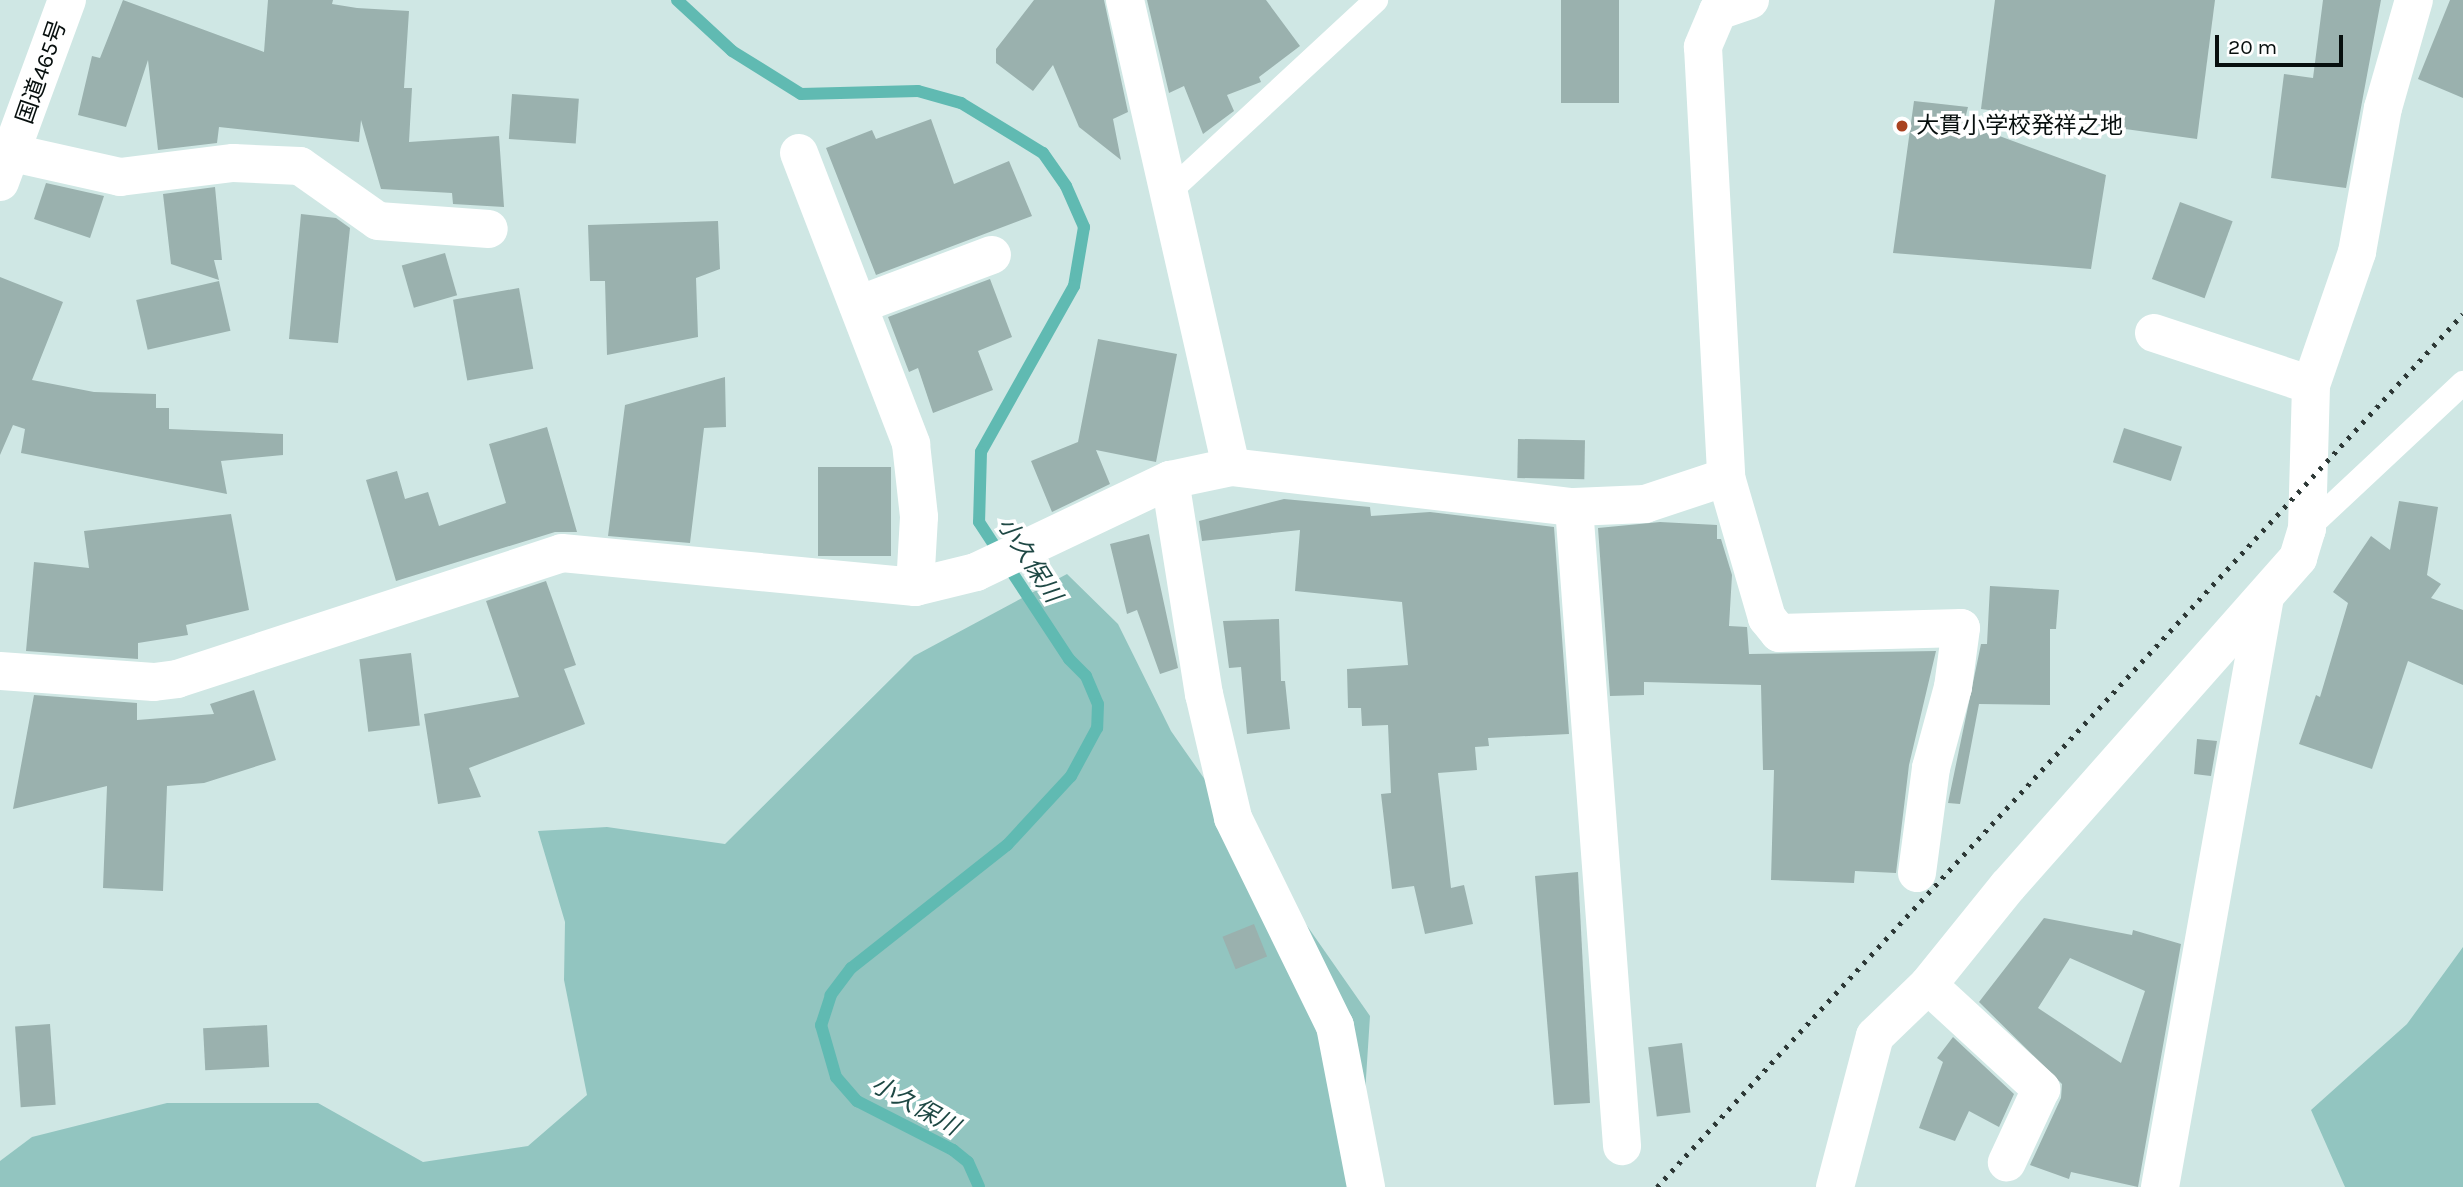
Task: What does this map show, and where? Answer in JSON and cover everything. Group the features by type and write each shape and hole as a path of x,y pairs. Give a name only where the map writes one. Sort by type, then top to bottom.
{"main road":[{"name":"国道465号","path":"5,168 67,0"},
{"path":"1125,0 1231,467"},
{"path":"1750,0 1718,11 1703,47 1726,477 1767,618 1779,633 1961,628 1953,687 1931,768 1917,873"},
{"path":"1835,1187 1875,1036 1928,985 2008,886 2298,558 2307,529 2311,385 2357,252 2384,108 2414,0"},
{"path":"799,153 911,444 919,517 915,587"},
{"path":"5,168 120,177 233,163 300,166 378,221 489,229"},
{"path":"858,305 992,256"},
{"path":"2154,333 2311,385"},
{"path":"0,671 154,682 177,679 562,553 915,587 976,572 1170,480 1231,467 1574,506 1645,505 1726,477"},
{"path":"1170,480 1204,694 1233,818 1335,1026 1366,1187"},
{"path":"1574,506 1622,1146"},
{"path":"2160,1187 2265,597"},
{"path":"1928,985 2041,1089 2007,1162"}],"lane":[{"path":"1170,191 1376,0"},
{"path":"2307,529 2463,383"}],"shaded area":[{"path":"1067,574 1118,624 1171,731 1370,1016 1359,1187 0,1187 0,1161 32,1137 167,1103 318,1103 423,1162 528,1146 587,1095 564,980 565,922 538,831 607,827 725,844 914,656"},
{"path":"2463,947 2463,1187 2345,1187 2311,1110 2407,1024"}],"building":[{"path":"123,0 264,52 268,0 333,0 332,4 357,8 409,11 404,88 412,88 409,142 499,136 504,207 453,204 452,193 381,189 361,120 359,142 219,127 217,143 158,150 148,60 126,127 78,115 92,56 100,58"},
{"path":"1034,0 1104,0 1128,112 1113,119 1121,160 1079,127 1053,65 1033,91 996,63 996,49"},
{"path":"1147,0 1266,0 1300,46 1259,77 1261,82 1227,95 1234,111 1203,134 1184,86 1169,93"},
{"path":"1561,0 1619,0 1619,103 1561,103"},
{"path":"1995,0 2215,0 2197,139 1981,109"},
{"path":"2323,0 2381,0 2346,188 2271,178 2284,74 2313,78"},
{"path":"2450,0 2463,0 2463,98 2418,79"},
{"path":"512,94 579,99 576,144 509,139"},
{"path":"1914,101 1968,107 1964,123 2106,175 2091,269 1893,253"},
{"path":"931,119 954,184 1009,161 1032,216 876,275 826,148 872,130 876,139"},
{"path":"46,183 104,196 90,238 34,219"},
{"path":"215,187 222,260 214,260 219,280 171,264 163,194"},
{"path":"2180,202 2233,221 2205,298 2152,279"},
{"path":"301,214 336,218 350,228 338,343 289,339"},
{"path":"718,221 720,269 696,278 698,337 607,355 605,281 590,281 588,225"},
{"path":"445,253 457,295 414,308 402,265"},
{"path":"0,277 63,302 32,380 94,392 156,394 156,408 169,408 169,429 283,434 283,455 221,461 227,494 21,453 25,429 13,425 0,455"},
{"path":"990,279 1012,337 978,351 993,390 933,413 918,368 909,372 888,317"},
{"path":"219,281 230,331 148,350 136,300"},
{"path":"519,288 533,369 467,380 453,300"},
{"path":"1098,339 1177,354 1156,462 1096,450 1110,484 1052,512 1031,461 1078,442"},
{"path":"725,377 726,427 704,428 690,543 608,536 625,405"},
{"path":"547,427 577,532 555,532 396,581 366,480 397,471 405,499 428,492 439,526 506,503 489,444"},
{"path":"2124,428 2182,447 2171,481 2113,462"},
{"path":"1518,439 1585,440 1584,479 1517,478"},
{"path":"818,467 891,467 891,556 818,556"},
{"path":"1284,499 1370,507 1371,516 1430,512 1554,527 1569,734 1488,738 1489,746 1475,747 1477,770 1438,773 1451,888 1464,885 1473,924 1425,934 1414,886 1392,889 1381,794 1391,793 1388,725 1362,726 1361,708 1348,708 1347,669 1408,665 1402,602 1295,591 1300,530 1202,541 1199,521"},
{"path":"2399,501 2438,507 2427,575 2441,584 2431,598 2463,610 2463,685 2408,661 2372,769 2299,744 2316,695 2320,697 2348,603 2333,592 2371,536 2390,550"},
{"path":"231,514 249,610 186,625 188,635 138,643 138,659 26,651 34,562 89,568 84,531"},
{"path":"1660,522 1717,525 1717,539 1721,539 1732,575 1729,626 1747,627 1749,654 1936,651 1909,765 1896,873 1855,871 1854,883 1771,880 1774,770 1763,770 1761,685 1644,682 1644,695 1610,696 1598,528"},
{"path":"1149,534 1178,668 1160,674 1137,610 1127,614 1110,544"},
{"path":"546,581 576,665 564,669 585,724 469,768 481,797 438,804 424,714 519,697 486,601"},
{"path":"1990,586 2059,590 2056,629 2050,629 2050,705 1979,704 1960,804 1948,803 1981,644 1987,644"},
{"path":"1279,619 1281,681 1285,681 1290,729 1247,734 1241,667 1229,668 1223,621"},
{"path":"411,653 420,725 368,732 359,659"},
{"path":"254,690 276,760 204,783 167,786 163,891 103,888 107,786 13,809 34,695 137,703 137,720 214,714 210,704"},
{"path":"2197,739 2217,741 2211,776 2194,774"},
{"path":"1578,872 1590,1103 1554,1105 1535,876"},
{"path":"2044,918 2132,935 2133,930 2181,944 2138,1187 2071,1172 2069,1179 2030,1165 2061,1098 2062,1084 1979,1002","holes":["2070,958 2145,991 2121,1063 2038,1008"]},
{"path":"1254,924 1267,956 1236,969 1222,937"},
{"path":"50,1024 56,1105 21,1107 15,1026"},
{"path":"267,1025 269,1067 205,1070 203,1028"},
{"path":"1953,1037 2014,1094 1999,1127 1969,1111 1955,1141 1919,1128 1943,1062 1937,1058"},
{"path":"1682,1043 1691,1112 1657,1117 1648,1047"}],"waterway":[{"name":"小久保川","path":"677,0 732,51 801,94 918,91 961,103 1043,153 1066,186 1084,227 1074,286 981,452 979,522 1069,659 1086,676 1098,704 1097,728 1071,776 1007,845 851,968 831,995 821,1025 836,1077 857,1101 953,1150 968,1162 979,1187"}],"railway":[{"path":"1657,1187 2463,314"}],"place":[{"name":"大貫小学校発祥之地","path":"1902,126"}]}
